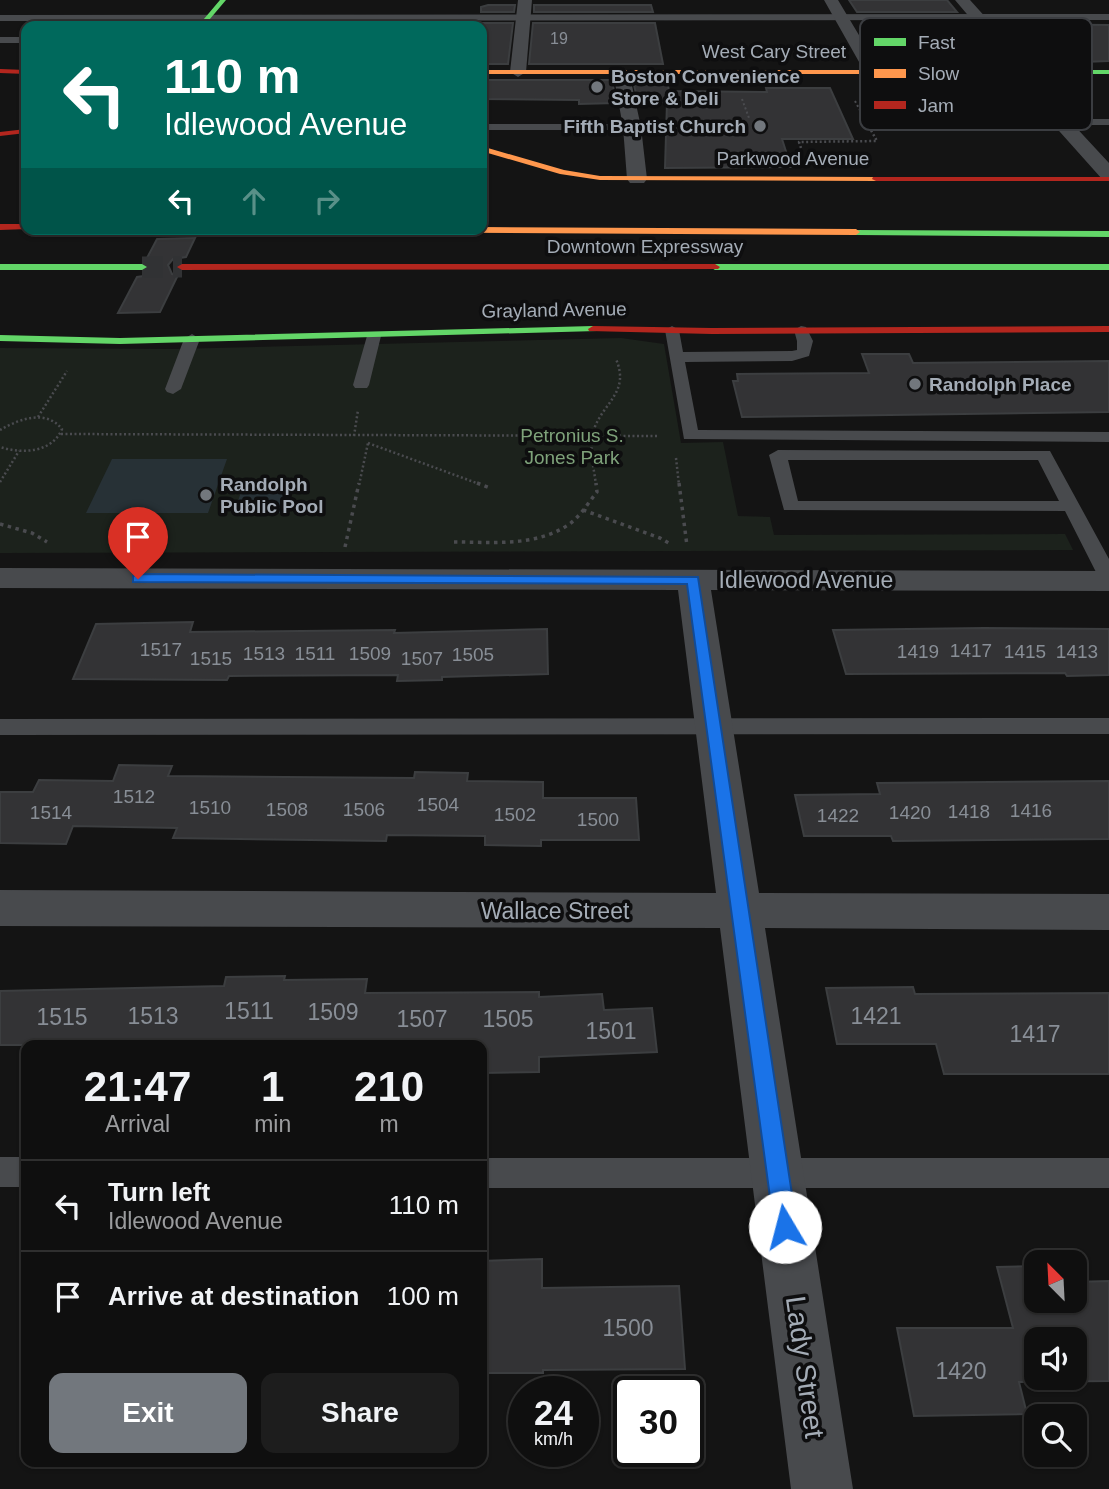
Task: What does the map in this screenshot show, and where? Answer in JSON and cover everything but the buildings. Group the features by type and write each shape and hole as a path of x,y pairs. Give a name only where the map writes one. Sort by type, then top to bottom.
{"main road":[{"path":"0,71 21,72"},
{"name":"West Cary Street","path":"487,72 860,72"},
{"path":"0,134 21,132"},
{"name":"Parkwood Avenue","path":"487,150 563,172 600,178 1109,177"},
{"path":"987,216 1109,221"},
{"path":"0,227 21,227"},
{"name":"Downtown Expressway","path":"487,230 1109,234"},
{"path":"0,267 142,267"},
{"name":"Downtown Expressway","path":"182,267 1109,267"},
{"name":"Grayland Avenue","path":"0,338 192,340 612,328 1109,329"}],"street":[{"path":"831,0 860,49"},
{"path":"962,0 978,18"},
{"path":"519,72 524,5"},
{"path":"621,72 632,127 637,179"},
{"path":"1068,130 1109,177"},
{"name":"Idlewood Avenue","path":"0,578 686,562 1109,580"},
{"name":"Lady Street","path":"686,562 714,726 822,1489"},
{"name":"Wallace Street","path":"0,908 1109,912"}],"lane":[{"path":"52,18 68,4"},
{"path":"334,21 524,5 676,14 740,22 842,18 1109,17"},
{"path":"280,18 285,7"},
{"path":"1016,9 1024,18"},
{"path":"0,18 213,10 312,21"},
{"path":"0,40 21,40"},
{"path":"487,127 632,127"},
{"path":"672,330 677,357 681,435 1109,437"},
{"path":"677,357 792,356 804,353 805,341 801,330"},
{"path":"362,385 374,336"},
{"path":"173,389 192,340"},
{"path":"774,435 790,506 1071,506"},
{"path":"1034,436 1109,580"},
{"path":"778,455 1044,456"},
{"path":"0,727 1109,726"},
{"path":"0,1172 21,1172"},
{"path":"487,1173 1109,1173"}],"path":[{"path":"853,98 860,111"},
{"path":"801,149 799,142 877,141 871,130"},
{"path":"452,542 513,540 550,534 569,524 583,510 597,492 591,435 617,390 622,373 613,355"},
{"path":"38,417 72,364"},
{"path":"0,430 17,421 38,417 60,424 61,434"},
{"path":"0,447 19,451 50,444 61,434 681,435 686,562"},
{"path":"357,547 344,548 369,436"},
{"path":"368,443 490,488"},
{"path":"0,482 19,451"},
{"path":"583,510 660,538 686,562"},
{"path":"0,524 32,533 42,541 52,543"}],"green space":[{"name":"Petronius S. Jones Park","path":"621,338 664,344 681,443 723,442 738,516 770,517 774,535 1065,534 1073,550 0,553 0,348 175,349"}],"shaded area":[{"path":"112,459 227,459 208,513 86,513"},
{"path":"245,480 292,480 283,513 234,513"}],"tunnel":[{"path":"142,267 182,267"}],"traffic: fast":[{"path":"205,21 223,0"},
{"path":"1092,72 1109,72"},
{"path":"856,232 1109,234"},
{"path":"0,267 142,267"},
{"path":"715,267 1109,267"},
{"path":"0,338 120,341 593,329"}],"traffic: slow":[{"path":"487,72 860,72"},
{"path":"487,150 563,172 600,178 876,179"},
{"path":"487,230 856,232"}],"traffic: jam":[{"path":"0,71 21,72"},
{"path":"0,134 21,132"},
{"path":"876,179 1109,179"},
{"path":"0,227 21,227"},
{"path":"182,267 715,267"},
{"path":"593,329 1109,329"}],"place":[{"name":"Boston Convenience Store & Deli","path":"597,87"},
{"name":"Fifth Baptist Church","path":"760,126"},
{"name":"Randolph Place","path":"915,384"},
{"name":"Randolph Public Pool","path":"206,495"}],"route":[{"path":"138,579 693,580 785,1227"}]}
